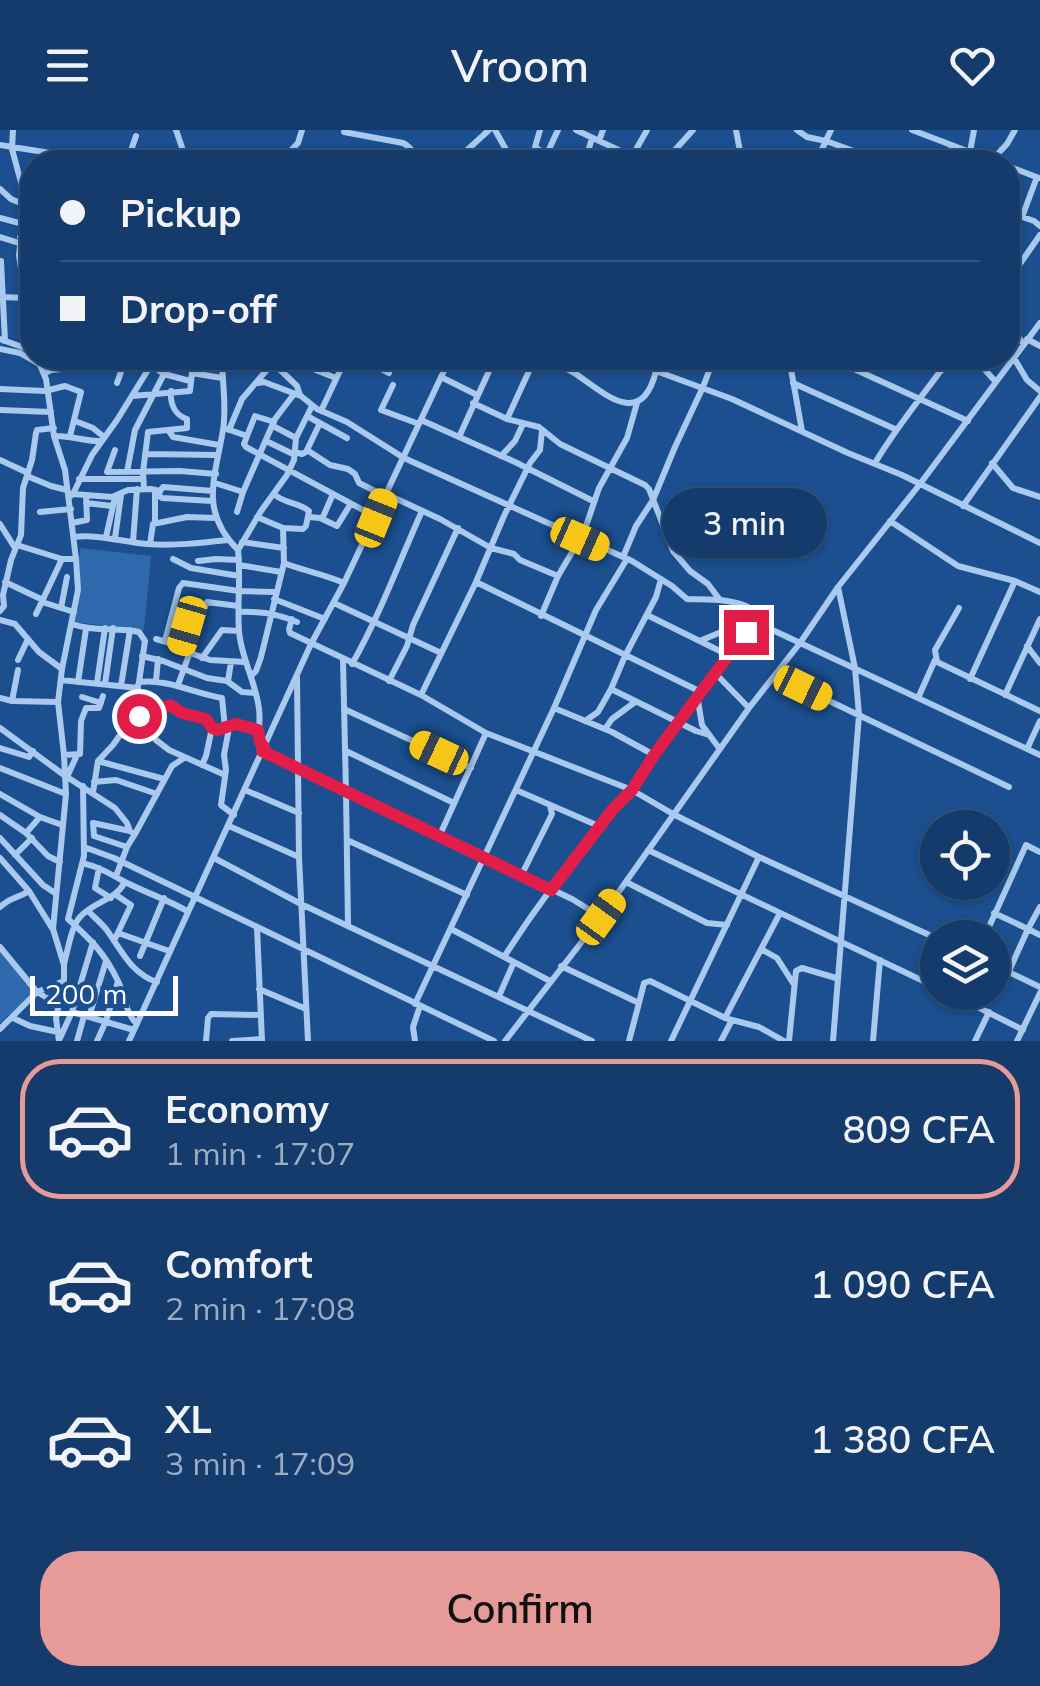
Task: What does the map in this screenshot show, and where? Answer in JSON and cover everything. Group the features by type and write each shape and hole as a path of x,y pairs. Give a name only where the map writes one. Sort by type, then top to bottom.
{"street":[{"path":"13,130 12,148 20,182"},
{"path":"471,150 495,130"},
{"path":"576,130 614,150"},
{"path":"590,150 603,130"},
{"path":"676,150 693,130"},
{"path":"796,130 843,150"},
{"path":"822,150 831,130"},
{"path":"912,130 964,150"},
{"path":"344,132 403,143 412,150"},
{"path":"131,150 136,136"},
{"path":"0,145 31,150"},
{"path":"950,150 952,146"},
{"path":"1038,177 1022,218 1040,226"},
{"path":"1020,264 1040,235"},
{"path":"0,237 20,240 20,263 1,261 3,340"},
{"path":"1020,349 1040,323"},
{"path":"1020,336 1040,346"},
{"path":"963,506 1040,394 1020,368"},
{"path":"42,370 70,494 78,590 58,702 66,794 53,929"},
{"path":"44,374 51,370"},
{"path":"118,382 120,370"},
{"path":"70,494 145,370"},
{"path":"160,370 164,374 222,378"},
{"path":"131,396 190,391 191,370"},
{"path":"222,370 226,429"},
{"path":"228,540 212,501 219,446 242,399 269,370"},
{"path":"237,512 273,424 297,395 297,386 286,370"},
{"path":"315,370 336,378"},
{"path":"321,411 340,370"},
{"path":"384,370 389,373"},
{"path":"129,1041 311,644 376,518 443,370"},
{"path":"459,437 489,370"},
{"path":"507,419 531,370"},
{"path":"569,370 621,401 642,400 656,371 703,388 875,463 1040,543"},
{"path":"415,1041 418,1005 434,966 601,600 614,584 636,526 653,500 710,370"},
{"path":"791,370 802,432"},
{"path":"856,370 968,421"},
{"path":"875,463 895,429 942,370"},
{"path":"985,370 996,382"},
{"path":"505,1041 601,917 838,587 1005,370"},
{"path":"127,472 135,430 164,374"},
{"path":"440,376 507,419 535,426 560,444 644,484 674,552 721,601"},
{"path":"258,383 297,395 404,458 625,558 689,600 704,598 747,606 763,626 1040,755"},
{"path":"793,383 895,429"},
{"path":"393,385 381,410 459,437 593,501"},
{"path":"0,388 48,390 65,386 81,392 70,436"},
{"path":"133,542 148,432 186,429 187,420 178,416 171,403 171,392"},
{"path":"542,616 558,576 580,539 593,501 630,430 637,403"},
{"path":"312,406 296,438 289,472 240,546 239,631 260,711 258,730 263,749 572,899 601,917"},
{"path":"0,410 51,412"},
{"path":"296,438 255,416 245,446 376,518"},
{"path":"307,416 346,438"},
{"path":"75,420 93,428 103,439"},
{"path":"266,441 302,454 320,423"},
{"path":"500,456 514,442 523,424"},
{"path":"226,429 247,436"},
{"path":"421,695 508,507 542,446 542,430"},
{"path":"170,431 180,439 219,446"},
{"path":"0,611 22,529 23,488 36,433 54,432 88,442 103,439"},
{"path":"115,450 107,472 143,476"},
{"path":"307,450 326,463 346,467 359,483 422,510 491,548 514,554 558,576"},
{"path":"145,454 217,455"},
{"path":"0,460 70,494 112,506"},
{"path":"992,463 1013,488 1040,497"},
{"path":"79,479 190,471 216,474"},
{"path":"86,499 140,489 158,491 164,487 214,487 243,492"},
{"path":"174,498 176,488"},
{"path":"158,491 160,497 212,501"},
{"path":"150,544 158,491"},
{"path":"257,517 283,528 304,528 309,517 307,509 274,494"},
{"path":"322,519 333,494"},
{"path":"106,536 118,495"},
{"path":"115,538 118,495"},
{"path":"72,522 87,521 86,499"},
{"path":"309,517 338,526 350,505"},
{"path":"40,512 71,510"},
{"path":"352,664 375,621 422,510"},
{"path":"155,523 186,517 216,518"},
{"path":"890,521 958,566 1040,592"},
{"path":"0,524 2,536 16,546 76,559"},
{"path":"251,676 261,656 284,563 283,528"},
{"path":"390,681 458,528"},
{"path":"74,537 106,536 150,544 190,545 228,540 240,546 284,548"},
{"path":"198,561 216,558 281,572"},
{"path":"36,614 62,559"},
{"path":"172,559 191,568 239,576"},
{"path":"284,563 344,583"},
{"path":"188,582 191,568"},
{"path":"61,608 67,577"},
{"path":"586,721 598,712 612,690 661,580"},
{"path":"970,679 1015,581"},
{"path":"6,582 74,612"},
{"path":"245,662 202,658 187,648 161,640 179,586 188,582 275,595 325,620"},
{"path":"476,582 699,696"},
{"path":"833,1041 859,715 838,587"},
{"path":"187,648 207,602 294,621 290,633 421,695 486,733 632,790 758,857 920,930"},
{"path":"334,602 441,653"},
{"path":"178,686 192,606"},
{"path":"918,698 935,659 935,650 959,608"},
{"path":"646,615 728,655"},
{"path":"1005,696 1040,619"},
{"path":"0,620 14,624 39,652 62,668"},
{"path":"504,957 587,842 632,790 728,655 759,620"},
{"path":"72,624 86,629 138,632 144,640 134,704 140,719 162,745 225,775"},
{"path":"101,684 109,628"},
{"path":"78,682 86,629"},
{"path":"121,686 130,630"},
{"path":"202,658 222,630 239,631"},
{"path":"701,640 726,630 746,632"},
{"path":"18,660 28,639"},
{"path":"1027,646 1040,663"},
{"path":"142,656 255,693"},
{"path":"156,681 158,659"},
{"path":"935,659 940,665 1040,711"},
{"path":"343,660 348,924"},
{"path":"228,682 231,662"},
{"path":"12,701 18,670"},
{"path":"297,674 299,857 308,1041"},
{"path":"716,674 749,708"},
{"path":"775,675 1008,788"},
{"path":"62,680 121,686 156,681 222,698 227,728 222,805 234,815"},
{"path":"612,690 709,735"},
{"path":"699,696 702,725 719,748"},
{"path":"66,776 80,752 80,721 84,711 87,707 98,708 102,700 82,697"},
{"path":"0,698 58,702"},
{"path":"605,729 635,702"},
{"path":"92,792 98,761 125,728 170,705 182,713 206,719 212,728 202,765"},
{"path":"554,708 654,755"},
{"path":"344,709 471,768"},
{"path":"1027,749 1040,721"},
{"path":"212,728 238,724 258,730"},
{"path":"0,728 121,814 132,832"},
{"path":"439,836 486,733"},
{"path":"0,748 28,757 34,750"},
{"path":"346,751 454,804"},
{"path":"64,756 78,755"},
{"path":"116,876 132,832 172,766 184,758"},
{"path":"98,761 164,778"},
{"path":"0,768 66,794"},
{"path":"128,770 131,785"},
{"path":"94,782 116,780 157,794"},
{"path":"83,786 84,847 68,919 102,951 136,1027"},
{"path":"246,790 299,813"},
{"path":"516,790 601,827"},
{"path":"0,794 40,817 62,824"},
{"path":"222,796 240,802"},
{"path":"522,876 552,814 549,804"},
{"path":"0,815 60,862"},
{"path":"15,854 40,817"},
{"path":"127,847 95,836 94,823 132,832"},
{"path":"229,826 299,857"},
{"path":"0,838 43,885 56,893"},
{"path":"347,840 467,895"},
{"path":"991,920 1026,845 1040,852"},
{"path":"84,847 494,1041"},
{"path":"648,850 920,979"},
{"path":"672,1041 758,857"},
{"path":"0,858 29,891 53,929 64,965 58,1004 59,1037"},
{"path":"214,858 301,904 592,1041"},
{"path":"82,863 187,911"},
{"path":"99,868 95,888 131,905 116,937"},
{"path":"64,965 80,918 114,897 125,882"},
{"path":"626,882 710,924 722,936"},
{"path":"0,907 29,891"},
{"path":"140,956 164,898"},
{"path":"1010,970 1040,907"},
{"path":"54,910 69,911"},
{"path":"88,911 116,937 138,972 157,982"},
{"path":"721,1041 780,912"},
{"path":"994,913 1040,935"},
{"path":"710,924 727,925"},
{"path":"232,1041 262,1040 256,928"},
{"path":"451,929 550,981"},
{"path":"116,937 169,951"},
{"path":"59,1037 72,1012 93,941"},
{"path":"0,947 37,992 58,1004"},
{"path":"761,950 777,958 794,984"},
{"path":"873,1041 880,960"},
{"path":"77,1041 106,961"},
{"path":"499,996 514,962"},
{"path":"561,966 639,1004"},
{"path":"629,1041 642,986 647,981 786,1041 796,970 837,978"},
{"path":"1010,973 1040,990 1017,1041"},
{"path":"0,1030 37,992 64,980"},
{"path":"97,1041 118,980"},
{"path":"259,990 306,1009"},
{"path":"984,1010 1023,1030"},
{"path":"72,1012 136,1027"},
{"path":"975,1041 988,1012"},
{"path":"206,1041 211,1014 260,1015"},
{"path":"13,1018 59,1037"}],"shaded area":[{"path":"80,548 151,556 144,630 74,622"},
{"path":"0,949 37,990 0,1023"}],"route":[{"path":"139,716 140,719 170,705 179,712 206,719 217,730 236,724 258,730 262,751 551,890 632,790 746,632"}]}
